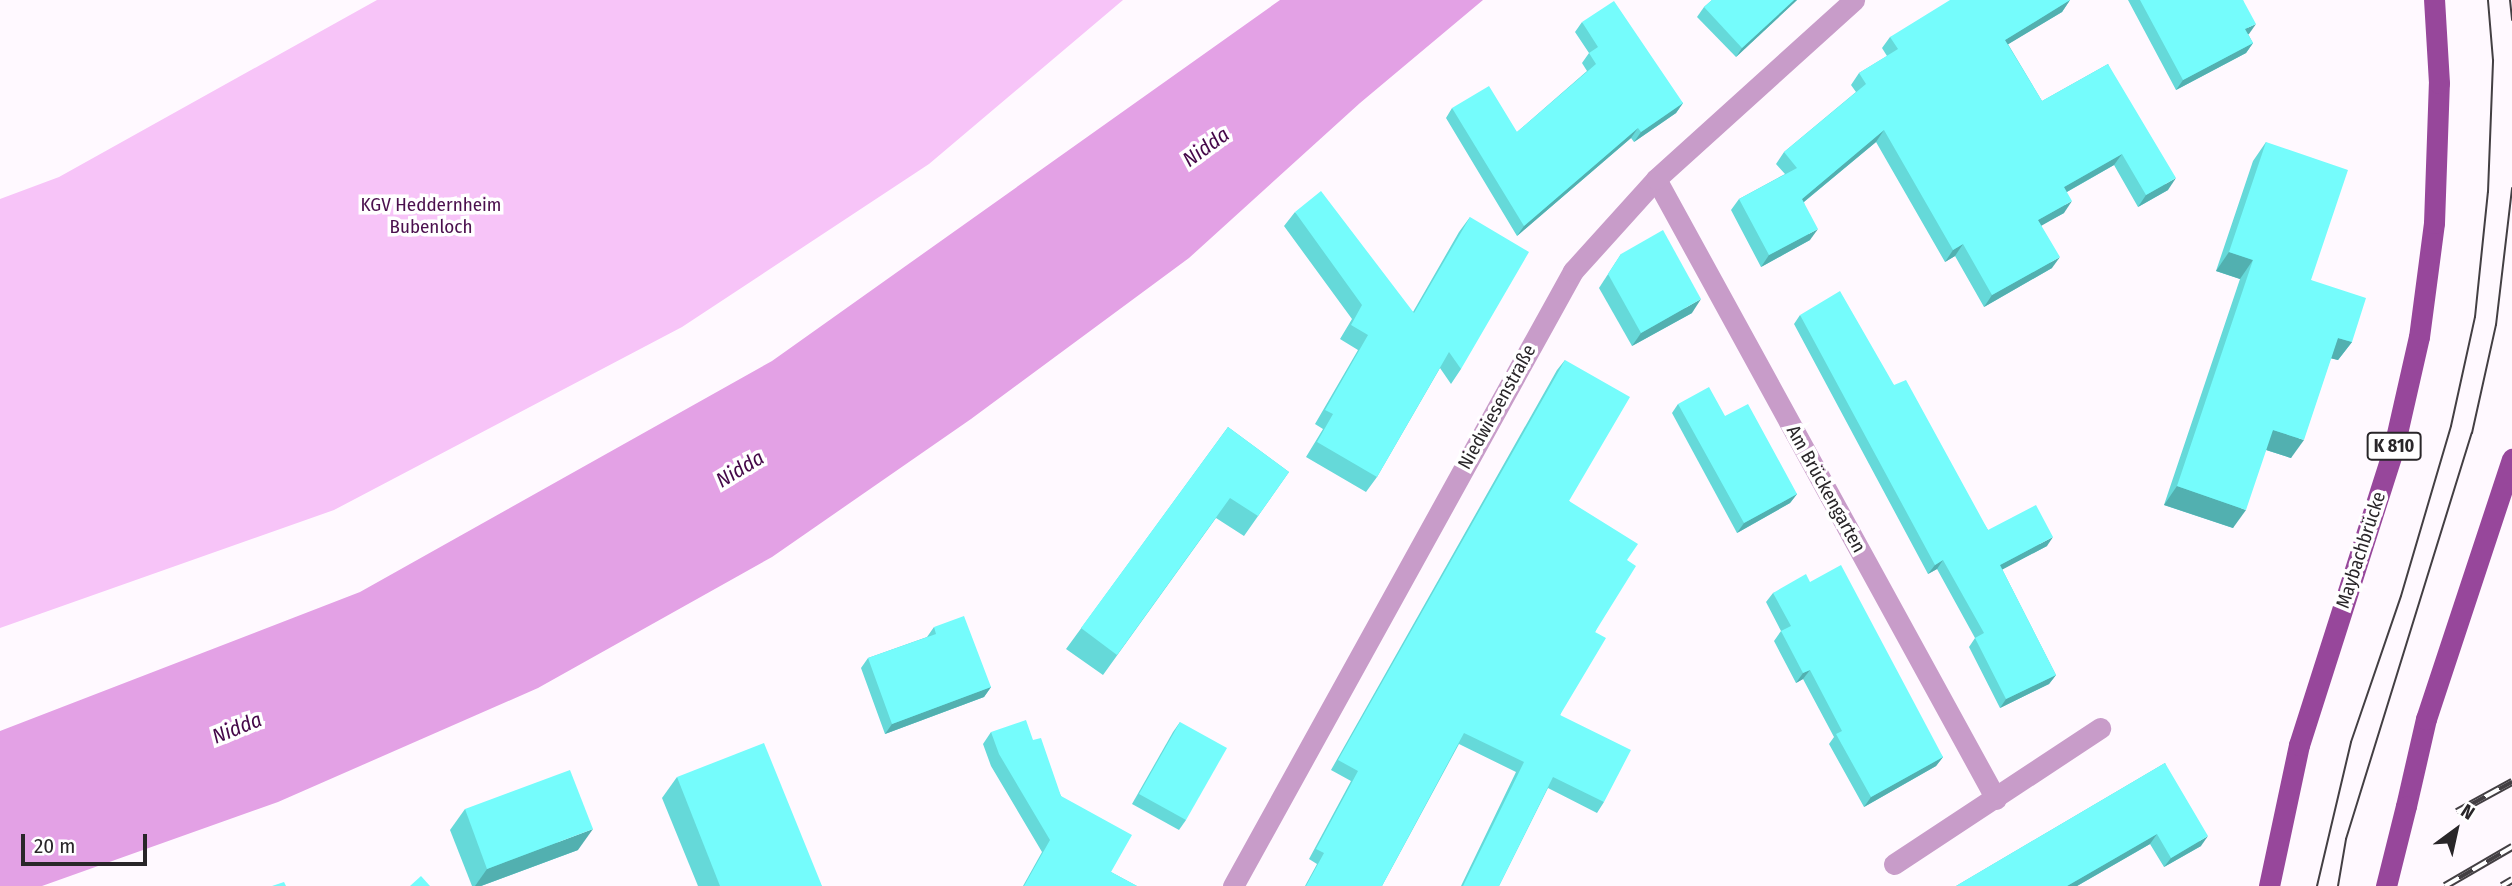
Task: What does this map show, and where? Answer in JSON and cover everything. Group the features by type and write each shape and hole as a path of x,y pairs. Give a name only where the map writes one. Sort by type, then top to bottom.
{"main road":[{"name":"Maybachbrücke","path":"2270,882 2299,745 2393,451 2419,337 2434,223 2438,83 2434,0"},
{"path":"2386,886 2426,719 2512,459"}],"street":[{"name":"Niedwiesenstraße","path":"1233,886 1573,271 1656,179 1854,0"},
{"name":"Am Brückengarten","path":"1656,179 1996,799"},
{"path":"1894,863 1996,799 2100,728"}],"green space":[{"name":"KGV Heddernheim Bubenloch","path":"377,0 1123,0 929,164 682,327 334,510 0,628 0,199 59,177"}],"water":[{"name":"Nidda","path":"1280,0 1483,0 1360,103 1189,258 971,419 772,557 538,688 278,802 42,886 0,886 0,731 360,592 772,361"}],"building":[{"path":"1712,0 1794,0 1742,48 1704,7"},
{"path":"1950,0 2070,0 2005,40 2042,101 2108,64 2176,178 2146,195 2122,154 2064,187 2072,201 2038,220 2060,257 1992,295 1963,244 1953,250 1884,130 1802,199 1818,229 1769,255 1739,199 1797,168 1784,152 1866,84 1859,73 1898,49 1890,37"},
{"path":"2140,0 2243,0 2256,24 2245,29 2253,43 2183,80"},
{"path":"1614,1 1683,103 1641,132 1638,128 1524,226 1452,108 1489,86 1517,132 1596,64 1589,53 1598,47 1582,22"},
{"path":"2266,142 2348,170 2311,280 2366,298 2352,342 2338,338 2304,440 2273,430 2246,510 2177,486 2253,260 2229,252"},
{"path":"1321,191 1414,313 1470,217 1529,252 1461,369 1449,352 1377,477 1317,442 1333,414 1325,410 1368,335 1351,325 1362,305 1295,212"},
{"path":"1663,230 1701,299 1641,333 1608,274 1621,254"},
{"path":"1840,291 1894,385 1906,380 1988,530 2036,505 2053,537 2000,565 2056,675 2006,699 1975,638 1984,633 1943,560 1935,565 1800,315"},
{"path":"1565,360 1630,397 1569,501 1638,544 1627,560 1636,566 1595,632 1606,638 1560,715 1631,750 1604,802 1553,777 1499,886 1463,886 1524,762 1464,733 1382,886 1306,886 1324,853 1316,849 1358,771 1338,760"},
{"path":"1709,387 1725,416 1748,404 1797,494 1744,523 1678,404"},
{"path":"1228,427 1289,472 1258,516 1230,498 1117,655 1081,628"},
{"path":"1841,565 1943,757 1871,797 1836,734 1842,731 1810,670 1803,673 1781,631 1791,626 1773,593 1806,574 1810,582"},
{"path":"964,616 991,687 892,724 868,658 936,634 934,627"},
{"path":"1026,720 1033,740 1041,738 1061,796 1132,835 1111,872 1137,886 1024,886 1050,840 999,754 991,732"},
{"path":"1180,722 1227,748 1186,820 1139,794"},
{"path":"764,743 822,886 720,886 677,777"},
{"path":"2165,763 2208,836 2171,858 2157,834 2067,886 1956,886"},
{"path":"570,770 593,829 487,869 465,809"},
{"path":"421,876 430,886 410,886"}],"tram line":[{"path":"2317,886 2351,742 2401,596 2451,426 2475,317 2488,192 2493,60 2488,0"},
{"path":"2510,0 2512,20"},
{"path":"2338,886 2346,839 2472,433 2496,325 2512,188"}],"railway":[{"path":"2457,812 2512,782"},
{"path":"2445,886 2512,847"},
{"path":"2502,886 2512,880"}]}
